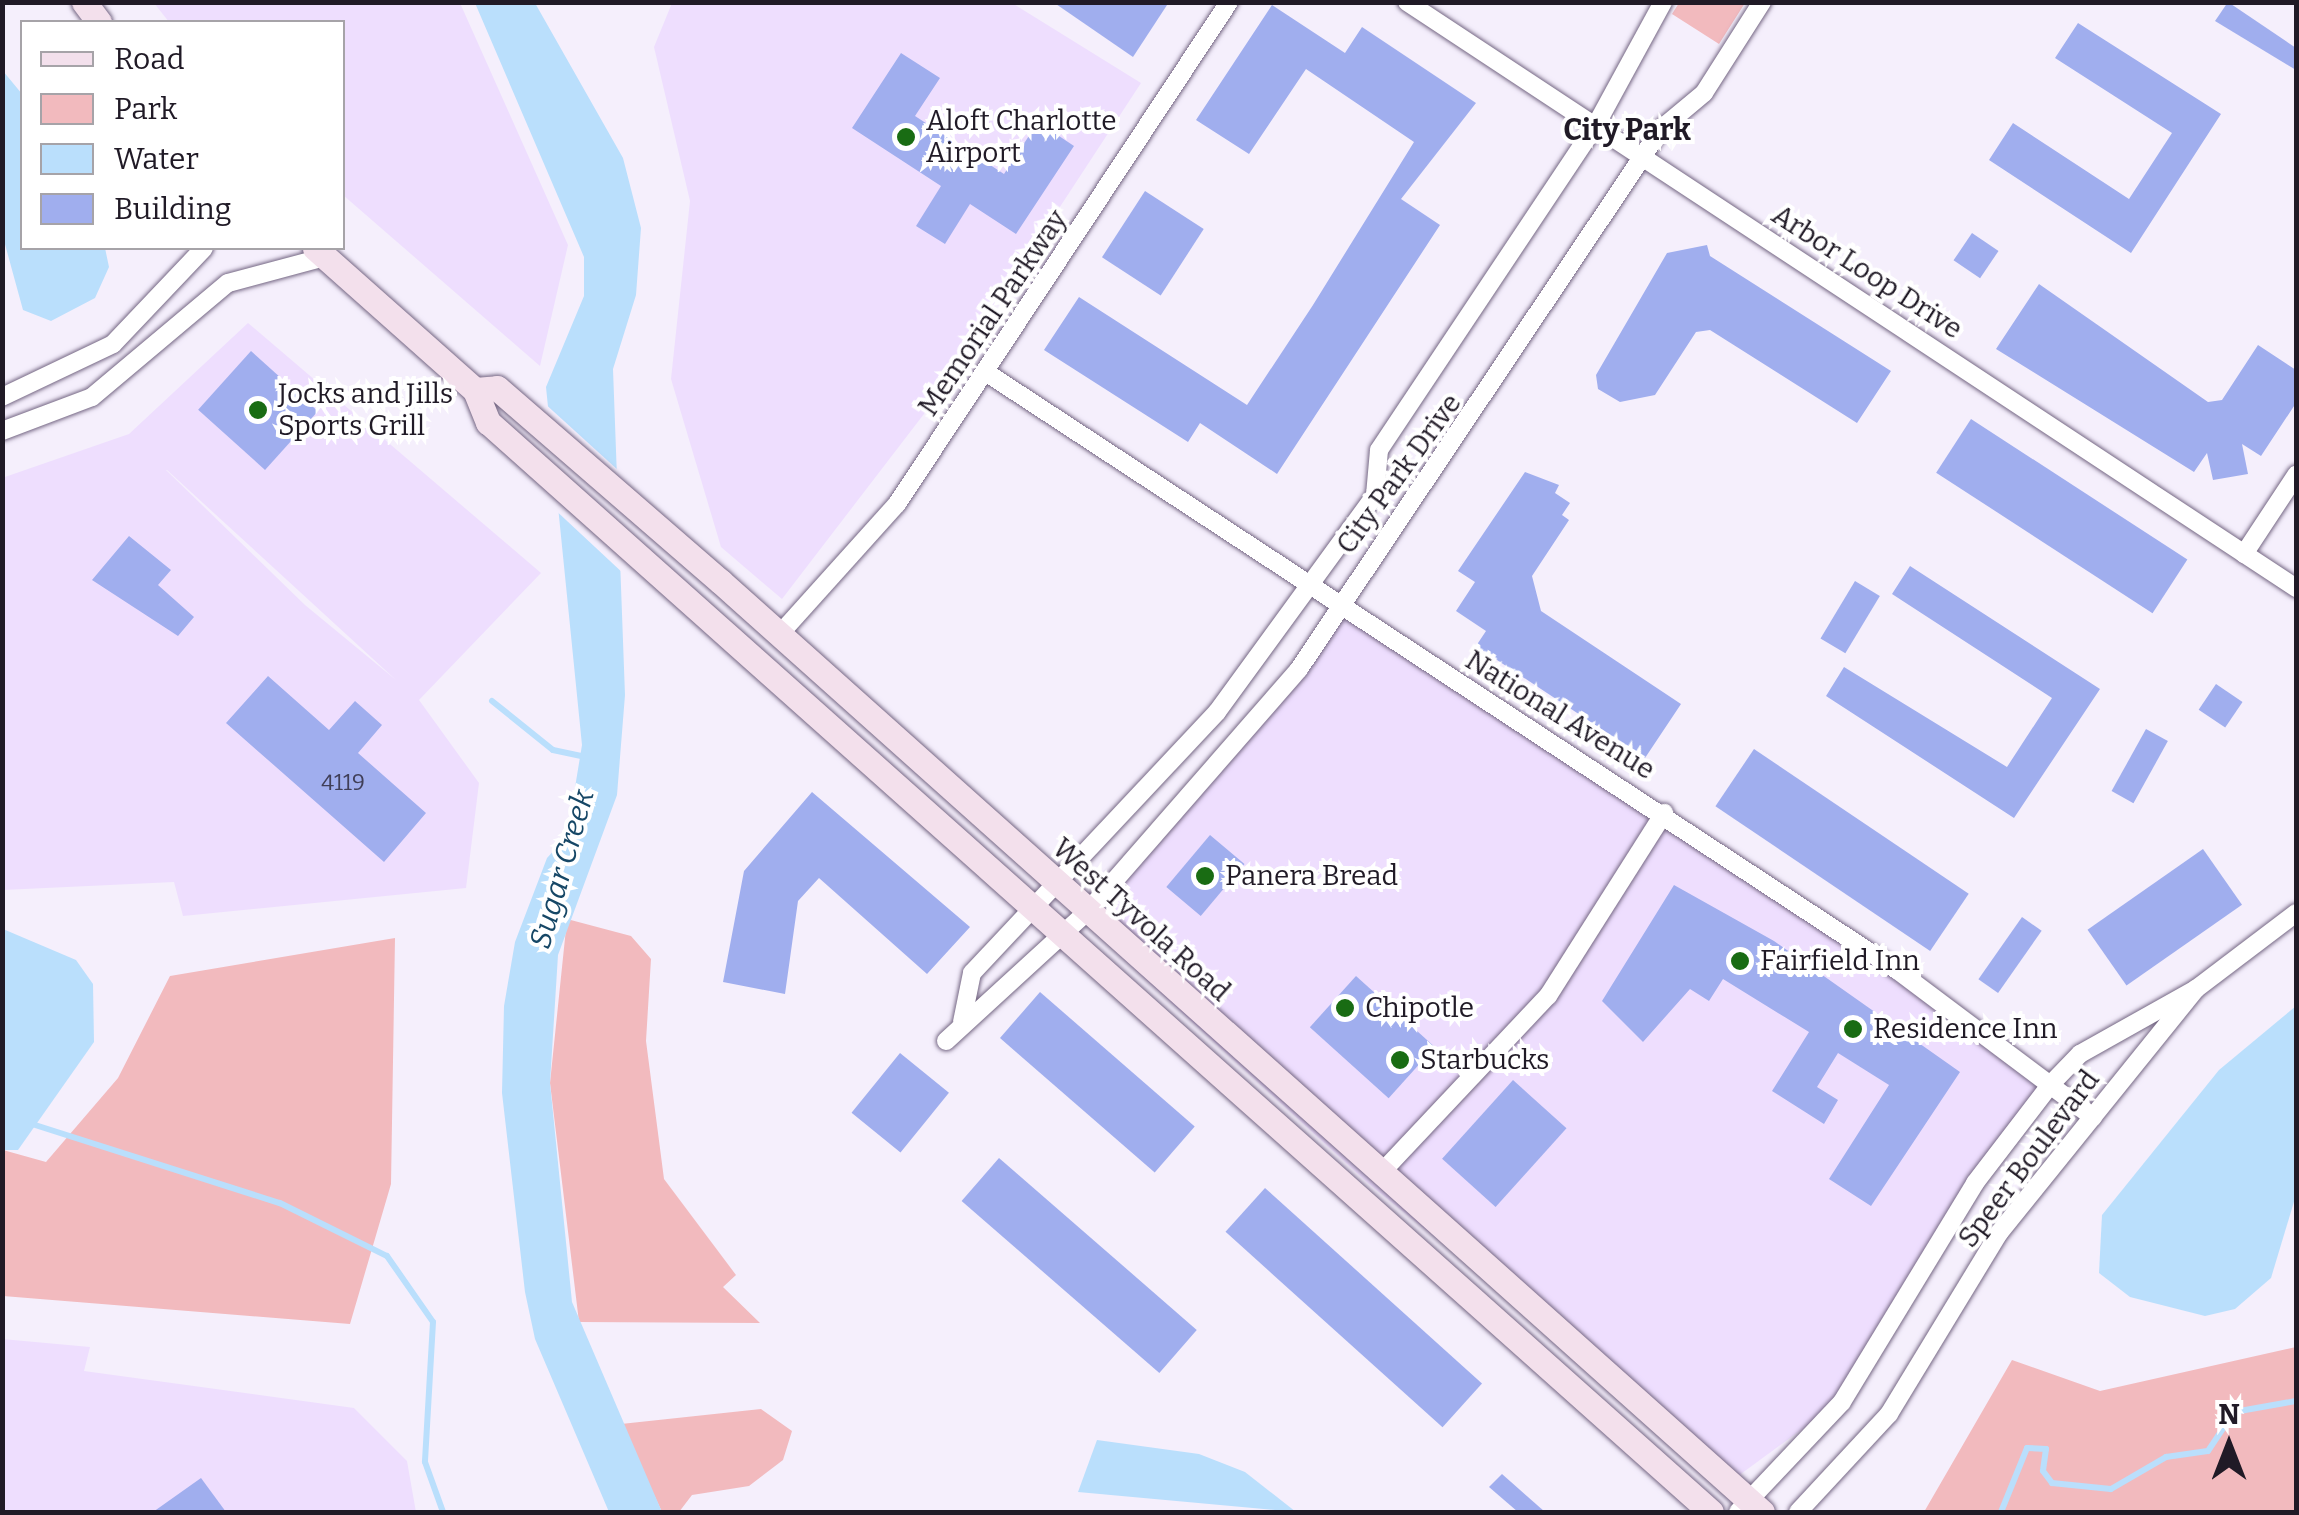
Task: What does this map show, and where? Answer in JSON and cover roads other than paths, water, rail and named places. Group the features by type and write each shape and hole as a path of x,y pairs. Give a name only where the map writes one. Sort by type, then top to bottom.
{"main road":[{"name":"West Tyvola Road","path":"320,252 667,537 1088,911 1749,1509"},
{"name":"West Tyvola Road","path":"486,389 499,432 1711,1512"}],"street":[{"name":"Memorial Parkway","path":"778,636 898,504 1228,2"},
{"name":"Arbor Loop Drive","path":"1406,2 2296,588"},
{"name":"City Park Drive","path":"1663,2 1596,125 1379,450 1375,495 1218,712 1054,881 964,985 962,1022 985,1011 1088,911 1248,730 1339,608 1674,112 1704,93 1762,2"},
{"path":"2,397 112,344 202,250"},
{"path":"2,431 92,397 228,283 320,252"},
{"name":"National Avenue","path":"987,373 1339,608 1664,813 2093,1117"},
{"path":"2244,554 2296,475"},
{"path":"1380,1174 1548,996 1664,813"},
{"name":"Speer Boulevard","path":"1798,1512 1889,1414 1999,1233 2196,989 2296,913"},
{"path":"1749,1509 1853,1386 1975,1183 2051,1084 2080,1054 2196,989"},
{"path":"946,1041 962,1022"}],"water":[{"name":"Sugar Creek","path":"475,3 535,3 623,158 641,228 636,295 613,369 625,695 617,795 558,955 550,1083 572,1302 662,1512 609,1512 535,1339 525,1292 502,1093 504,1006 515,942 547,858 567,836 582,745 546,387 584,296 584,257"},
{"path":"3,71 20,92 20,250 105,250 109,267 95,298 51,321 23,310 3,237"},
{"path":"3,929 76,960 93,984 94,1042 18,1150 3,1150"},
{"path":"2296,1006 2296,1195 2271,1278 2235,1309 2205,1316 2130,1297 2099,1273 2102,1215 2219,1070"},
{"path":"1097,1440 1199,1454 1245,1472 1296,1512 1078,1492"}],"waterway":[{"path":"492,701 553,750 582,756"},
{"path":"32,1124 280,1203 387,1256 433,1322 425,1462 443,1512"},
{"path":"2001,1512 2027,1448 2046,1449 2043,1471 2052,1483 2111,1489 2166,1457 2208,1451 2234,1412 2296,1401"}],"place":[{"name":"Aloft Charlotte Airport","path":"906,137"},
{"name":"Jocks and Jills Sports Grill","path":"258,410"},
{"name":"Panera Bread","path":"1205,876"},
{"name":"Fairfield Inn","path":"1740,961"},
{"name":"Chipotle","path":"1345,1008"},
{"name":"Residence Inn","path":"1853,1029"},
{"name":"Starbucks","path":"1400,1060"}],"district":[{"name":"City Park","path":"1627,130"}]}
